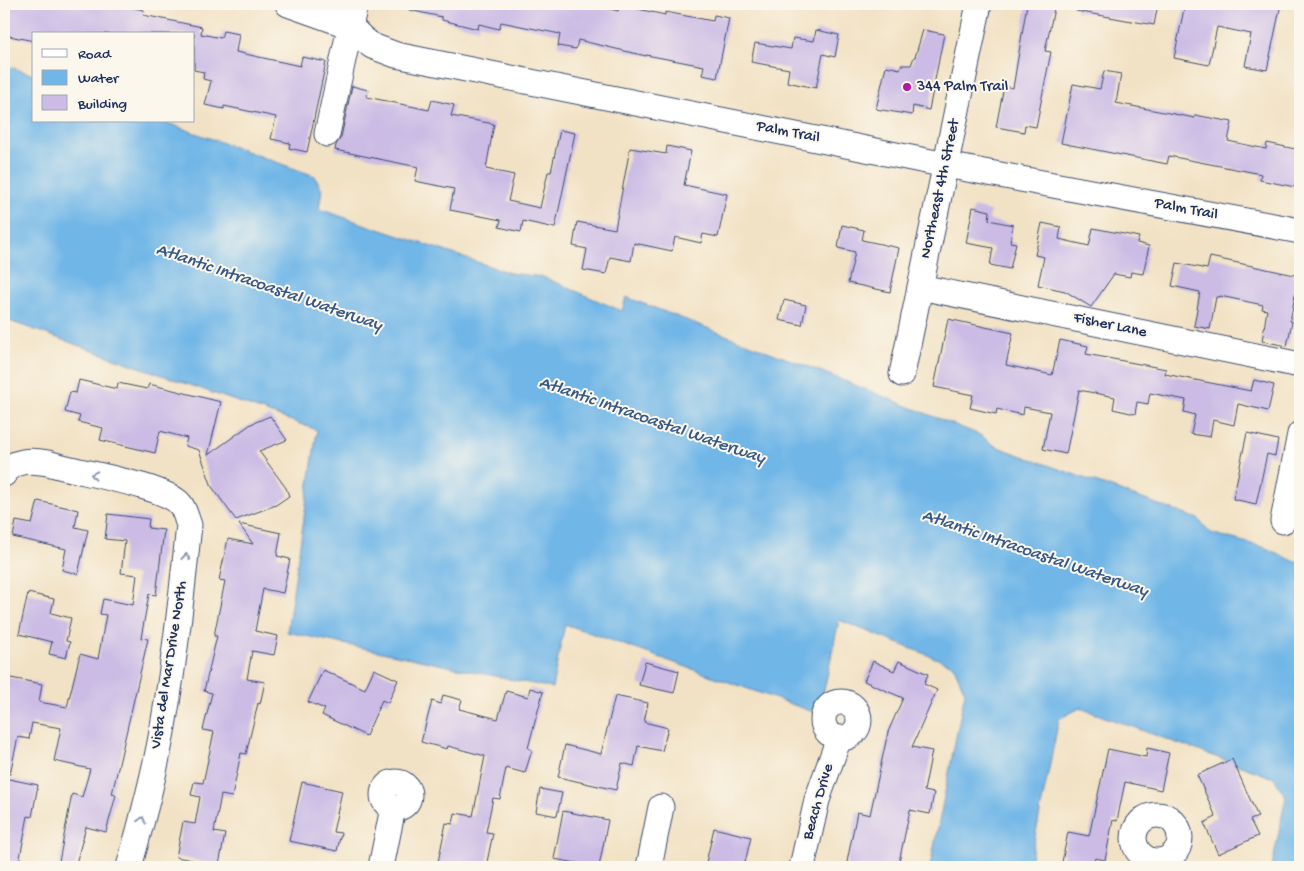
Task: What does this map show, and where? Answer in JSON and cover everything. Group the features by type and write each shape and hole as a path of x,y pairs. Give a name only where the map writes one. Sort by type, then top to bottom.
{"street":[{"name":"Palm Trail","path":"288,4 352,15 362,38 372,46 396,55 946,165 1300,231"},
{"name":"Northeast 4th Street","path":"902,374 979,4"},
{"path":"327,134 352,15"},
{"name":"Fisher Lane","path":"920,287 1300,365"},
{"path":"1283,521 1300,434"},
{"name":"Vista del Mar Drive North","path":"4,474 7,469 17,463 35,460 158,490 179,503 189,525 179,627 163,727 145,809 129,867"},
{"name":"Beach Drive","path":"802,867 817,800 839,738"},
{"path":"649,867 661,807"},
{"path":"381,867 393,808"}],"water":[{"name":"Atlantic Intracoastal Waterway","path":"4,65 32,74 32,122 165,122 315,176 322,189 319,209 510,273 543,277 622,311 626,297 980,435 995,446 1198,519 1211,533 1266,548 1300,564 1300,867 1272,867 1286,797 1274,778 1080,708 1059,719 1029,867 930,867 965,692 953,665 839,620 819,714 565,624 552,688 287,632 317,430 4,319"}],"building":[{"path":"9,4 113,4 144,10 143,15 202,27 201,34 221,38 223,31 239,34 236,52 300,66 302,57 326,62 307,152 289,148 290,143 271,139 276,117 224,106 224,109 205,105 211,81 203,79 204,72 195,70 195,32 32,32 32,41 4,35"},
{"path":"409,4 588,4 618,11 620,5 665,15 665,12 713,21 714,15 729,18 717,78 702,75 704,66 646,56 578,40 576,49 558,46 560,34 501,22 499,29 479,24 478,29 442,20 442,17 409,10"},
{"path":"1027,4 1055,4 1045,51 1051,52 1036,127 1025,125 1024,132 996,127 1004,86 1013,88"},
{"path":"1077,4 1158,4 1154,25 1076,11"},
{"path":"1185,4 1281,4 1267,70 1245,66 1251,34 1217,27 1209,65 1174,58"},
{"path":"816,30 839,35 835,57 823,54 816,88 787,82 789,69 751,62 755,43 791,49 793,38 814,41"},
{"name":"344 Palm Trail","path":"923,30 944,34 929,110 913,106 912,115 876,109 886,66 900,69 901,65 911,65"},
{"path":"1104,71 1121,74 1116,103 1195,118 1195,115 1232,122 1228,141 1266,149 1267,143 1300,150 1300,188 1260,180 1261,174 1169,156 1167,164 1061,143 1073,84 1100,89"},
{"path":"352,86 368,90 367,97 429,110 432,100 454,105 451,116 494,124 486,169 514,175 508,201 540,208 548,172 551,172 560,130 575,133 555,228 523,221 521,232 499,227 501,220 450,210 454,189 415,181 418,167 335,150 341,137"},
{"path":"667,146 691,151 684,185 727,194 718,237 703,234 701,243 675,237 672,251 634,243 631,261 610,257 606,274 583,270 587,249 573,246 577,222 615,229 630,148 666,154"},
{"path":"973,207 990,211 989,220 1013,225 1010,242 1016,243 1010,269 990,265 993,248 966,243"},
{"path":"1042,223 1061,227 1059,239 1089,246 1093,228 1139,237 1137,243 1149,246 1143,274 1131,272 1130,277 1114,274 1091,307 1065,291 1038,285 1044,257 1035,255"},
{"path":"842,225 864,230 862,240 899,248 890,292 848,283 855,252 838,248"},
{"path":"1210,257 1299,276 1287,346 1262,341 1267,310 1262,309 1263,305 1220,296 1216,297 1210,329 1194,326 1200,292 1172,286 1177,263 1207,269"},
{"path":"784,300 806,305 802,325 779,320"},
{"path":"948,319 1013,333 1006,365 1052,375 1060,340 1088,346 1086,354 1166,369 1165,374 1251,391 1254,380 1274,385 1268,411 1238,404 1234,425 1213,420 1210,437 1191,434 1195,415 1184,412 1186,400 1150,393 1148,404 1137,402 1135,414 1113,409 1115,397 1079,390 1066,454 1043,449 1050,412 1024,407 1023,415 997,409 996,414 970,408 973,395 934,387"},
{"path":"79,380 117,389 118,383 147,389 149,384 221,402 208,455 251,424 270,416 287,440 259,451 286,488 289,496 276,505 236,520 212,487 199,450 185,446 187,438 160,431 155,453 100,440 103,428 78,422 80,416 65,412 70,392 76,393"},
{"path":"1247,433 1278,440 1275,456 1267,454 1256,504 1233,499"},
{"path":"38,501 78,510 75,527 88,530 78,574 62,570 66,549 13,537 16,521 32,524"},
{"path":"108,514 149,519 148,528 164,530 156,595 149,594 141,638 148,639 112,794 116,795 106,832 86,827 75,867 58,867 72,794 82,797 90,769 54,761 61,728 32,723 29,739 18,737 10,774 4,773 4,690 6,677 42,684 39,702 67,707 80,654 98,659 106,615 100,614 103,599 133,605 137,575 121,573 125,541 105,539"},
{"path":"239,524 281,533 277,556 290,559 283,593 263,589 255,631 278,636 274,655 252,651 247,679 265,682 246,754 241,753 232,797 221,795 214,832 225,834 219,865 176,857 183,822 195,824 200,797 191,795 194,782 203,783 214,732 203,730 212,693 204,691 217,636 214,636 225,581 219,580 228,539 253,544"},
{"path":"28,593 54,599 51,613 71,618 66,641 70,642 66,658 49,654 52,642 19,634"},
{"path":"873,661 894,671 899,661 928,674 924,684 937,690 912,747 932,751 924,791 934,793 930,814 910,810 898,867 846,867 857,812 870,815 888,732 903,698 864,681"},
{"path":"645,662 679,671 674,693 639,685"},
{"path":"374,669 398,680 388,703 382,700 366,736 322,715 325,709 308,702 323,670 365,689"},
{"path":"530,688 543,692 528,748 532,750 525,773 506,768 500,799 493,798 486,832 493,833 486,867 437,867 446,823 453,824 455,813 473,816 485,756 448,746 447,749 421,742 432,701 441,704 443,695 462,700 459,709 498,719 506,691 528,697"},
{"path":"615,696 648,703 644,722 668,728 662,751 638,746 634,766 622,763 616,790 558,777 565,745 601,754"},
{"path":"1147,748 1169,753 1161,790 1125,782 1117,821 1113,820 1105,860 1095,858 1093,867 1061,867 1068,832 1089,836 1108,749 1146,757"},
{"path":"1232,759 1258,817 1250,820 1258,836 1218,854 1204,823 1216,817 1197,775"},
{"path":"4,778 38,785 32,817 28,816 19,863 4,860"},
{"path":"302,782 342,791 333,832 341,833 337,851 289,841"},
{"path":"540,789 562,793 557,816 536,812"},
{"path":"563,811 608,820 599,867 554,859"},
{"path":"714,828 751,837 744,867 705,867"}],"place":[{"name":"344 Palm Trail","path":"907,87"}]}
